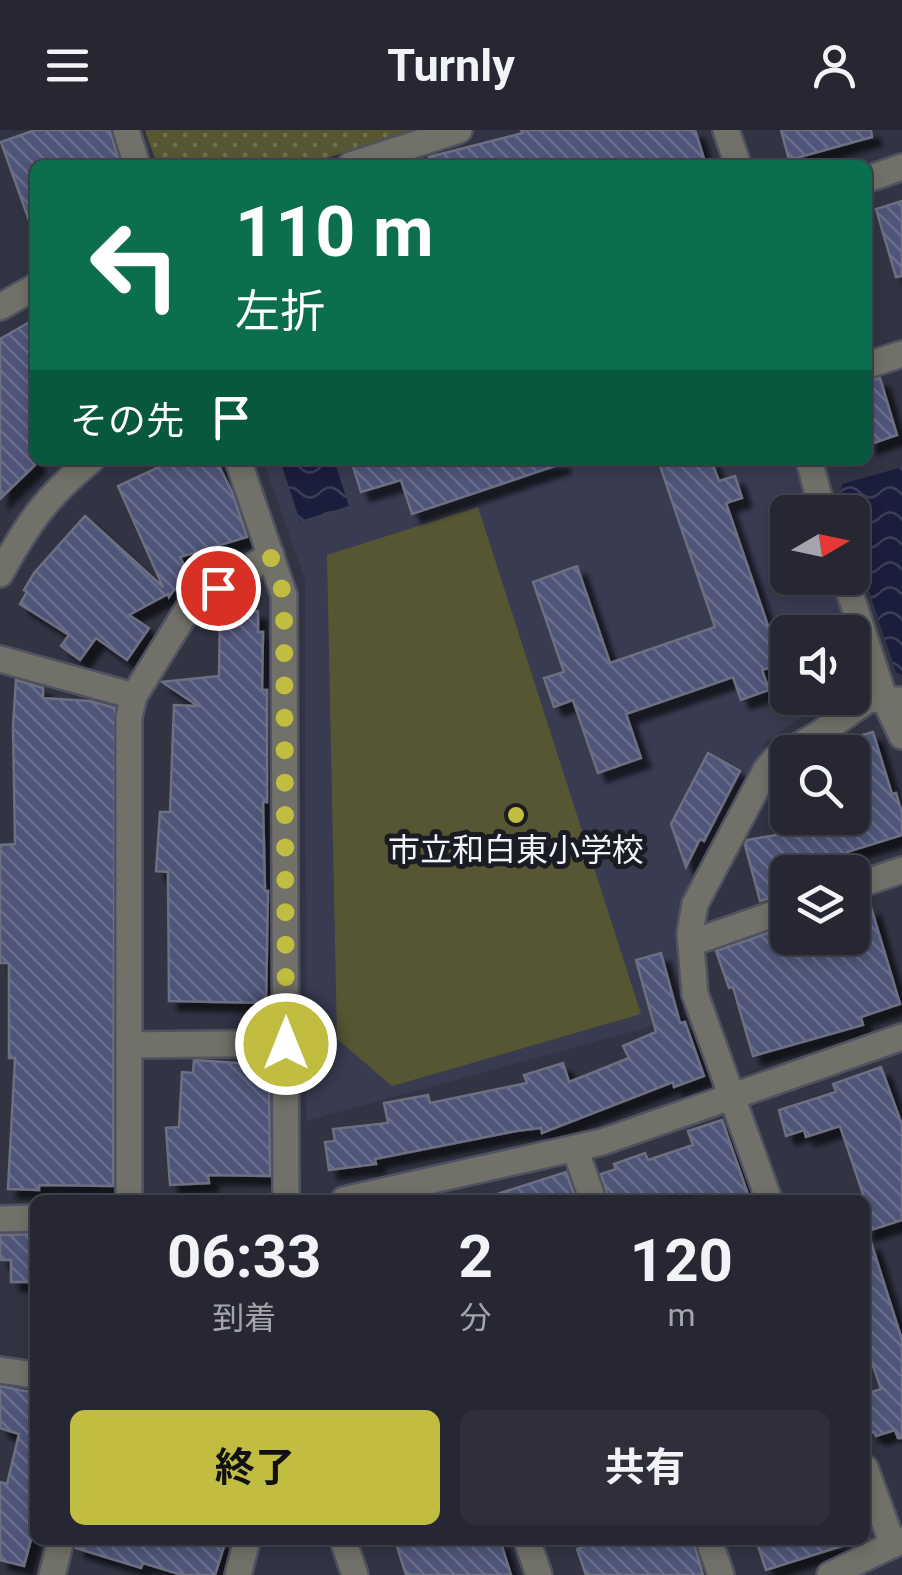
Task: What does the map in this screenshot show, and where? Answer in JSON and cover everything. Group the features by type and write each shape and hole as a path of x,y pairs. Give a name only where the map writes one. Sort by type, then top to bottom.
{"street":[{"path":"126,130 135,160"},
{"path":"366,160 459,130"},
{"path":"726,130 736,160"},
{"path":"872,178 902,167"},
{"path":"2,297 30,289"},
{"path":"872,364 902,354"},
{"path":"0,574 29,520 85,465"},
{"path":"240,465 284,595 286,1195"},
{"path":"810,465 819,495"},
{"path":"129,1195 129,717 134,696 191,604 270,555"},
{"path":"852,595 893,699 902,736"},
{"path":"0,660 134,696"},
{"path":"766,1195 695,994 691,943 695,904 766,770 776,759 869,699 893,699"},
{"path":"870,881 902,870"},
{"path":"691,943 770,916"},
{"path":"129,1045 286,1044"},
{"path":"404,1194 575,1149 731,1096 899,1046"},
{"path":"575,1149 590,1195"},
{"path":"0,1219 30,1218"},
{"path":"0,1370 30,1374"},
{"path":"830,1575 897,1542 870,1480"},
{"path":"52,1575 60,1545"},
{"path":"238,1575 245,1545"},
{"path":"345,1545 355,1575"},
{"path":"529,1545 539,1575"},
{"path":"712,1545 722,1575"}],"shaded area":[{"path":"145,130 412,130 321,160 155,160"},
{"name":"市立和白東小学校","path":"265,465 795,465 805,495 770,495 770,595 839,595 846,615 770,615 770,715 805,715 776,735 770,735 688,889 676,935 692,1015 306,1121 305,580"},
{"path":"478,507 641,1014 392,1086 337,1039 327,555"}],"water":[{"path":"282,465 336,465 349,506 300,521"},
{"path":"902,467 902,675 896,672 870,594 870,495 841,495 842,484"}],"building":[{"path":"35,130 110,130 119,160 30,160 30,223 1,142"},
{"path":"521,130 695,130 704,160 429,160 523,133"},
{"path":"781,130 871,130 872,137 789,160"},
{"path":"902,201 902,276 896,277 876,209"},
{"path":"30,322 30,465 35,465 0,499 0,339"},
{"path":"880,378 897,435 872,444 872,380"},
{"path":"163,465 218,465 247,537 180,557 192,581 169,597 168,594 129,615 149,628 127,660 96,638 80,660 61,646 69,635 20,604 34,573 85,516 163,587 118,486"},
{"path":"353,465 558,465 412,514 401,480 361,492"},
{"path":"660,465 713,465 719,481 735,476 742,498 726,503 770,632 770,667 762,670 769,690 741,700 733,677 626,714 641,758 598,773 573,700 554,707 544,678 564,672 533,582 577,566 610,663 715,627"},
{"path":"220,610 258,611 258,632 263,632 262,690 267,690 267,802 263,802 268,891 266,1003 169,1001 168,872 156,871 160,812 170,812 174,705 198,706 162,682 219,676"},
{"path":"16,680 43,688 43,698 90,701 115,708 113,1186 39,1185 39,1190 8,1189 15,1058 9,1058 9,963 0,963 0,845 15,844"},
{"path":"873,732 892,794 896,793 902,813 902,835 847,852 848,855 770,855 770,898 760,901 747,840 776,835 870,835 870,735 862,735"},
{"path":"708,753 740,771 686,867 671,824"},
{"path":"870,907 900,1004 861,1017 863,1025 753,1056 733,987 729,988 716,951 770,932 770,955 870,955"},
{"path":"661,953 680,1023 685,1022 704,1076 674,1087 673,1082 542,1133 541,1128 516,1131 375,1159 376,1164 329,1170 325,1142 335,1141 333,1129 388,1123 384,1103 428,1095 430,1103 527,1083 524,1075 563,1063 569,1082 629,1058 623,1046 656,1032 636,960"},
{"path":"194,1060 269,1065 270,1176 208,1175 209,1183 170,1185 166,1128 179,1127 182,1072 193,1073"},
{"path":"881,1067 902,1125 902,1220 870,1230 870,1195 863,1195 840,1126 806,1137 804,1130 786,1136 779,1110 836,1092 833,1084"},
{"path":"722,1120 748,1195 607,1195 601,1174 616,1169 614,1164 645,1153 648,1160 693,1145 688,1131"},
{"path":"566,1172 574,1195 494,1195"},
{"path":"30,1234 30,1282 11,1282 11,1260 0,1260 0,1235"},
{"path":"870,1242 902,1340 902,1438 898,1438 895,1430 876,1436 870,1433 870,1392 881,1389 870,1357"},
{"path":"0,1386 30,1392 30,1543 24,1566 0,1560 0,1482 7,1484 19,1434 0,1428"},
{"path":"224,1545 215,1575 182,1575 143,1563 141,1568 76,1548"},
{"path":"397,1545 502,1545 511,1575 406,1575"},
{"path":"589,1545 694,1545 703,1575 586,1575 577,1549"},
{"path":"758,1545 845,1545 766,1570"}],"place":[{"name":"市立和白東小学校","path":"516,815"}],"route":[{"path":"218,588 270,555 284,595 286,1044"}]}
